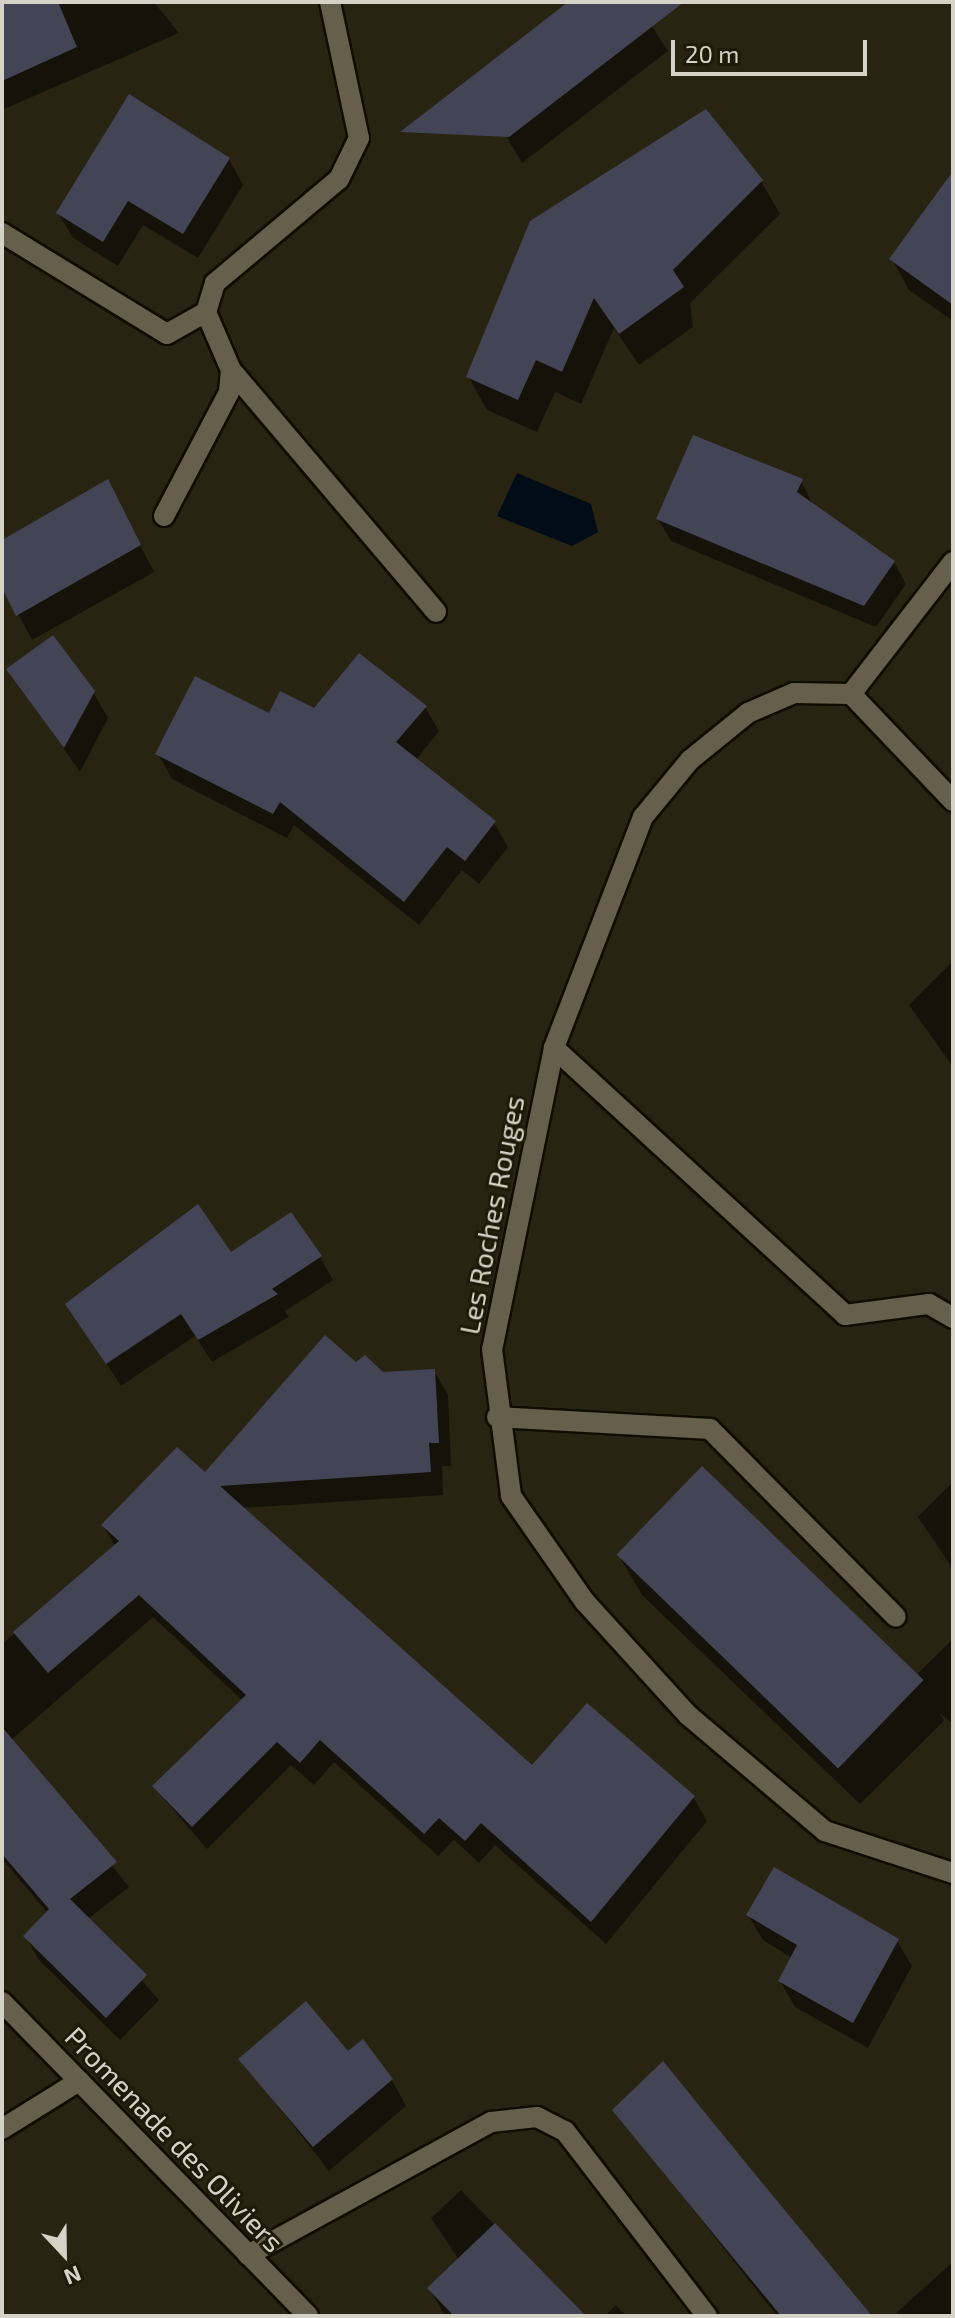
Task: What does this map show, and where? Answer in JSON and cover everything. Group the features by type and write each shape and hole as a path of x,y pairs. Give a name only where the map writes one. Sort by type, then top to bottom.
{"street":[{"path":"330,2 359,138 339,179 215,283 206,312 231,370 436,612"},
{"path":"2,233 167,334 206,312"},
{"path":"164,516 229,392 231,370"},
{"path":"953,562 851,694 953,801"},
{"name":"Les Roches Rouges","path":"851,694 794,693 748,713 690,760 643,817 554,1048 492,1349 497,1417 511,1496 585,1602 688,1715 825,1831 953,1873"},
{"path":"554,1048 845,1315 929,1304 953,1318"},
{"path":"497,1417 710,1429 896,1617"},
{"name":"Promenade des Oliviers","path":"2,2002 308,2316"},
{"path":"2,2129 79,2081"},
{"path":"248,2255 491,2122 537,2117 565,2131 707,2316"}],"shaded area":[{"path":"517,473 591,504 598,532 572,546 497,516"}],"building":[{"path":"2,2 58,2 77,47 2,81"},
{"path":"568,2 684,2 509,137 400,132"},
{"path":"129,94 230,158 183,234 128,201 103,242 56,213"},
{"path":"706,109 763,180 673,270 684,287 619,334 594,298 562,372 536,360 518,400 466,377 530,221"},
{"path":"953,171 953,305 889,259"},
{"path":"693,435 803,479 797,492 895,561 864,606 656,519"},
{"path":"108,479 141,545 16,616 2,588 2,540"},
{"path":"53,635 95,691 64,748 6,669"},
{"path":"359,653 427,706 396,742 496,821 465,861 447,847 404,902 280,802 273,814 155,754 195,676 269,713 280,691 314,708"},
{"path":"198,1204 231,1252 291,1212 322,1256 272,1289 278,1294 198,1340 181,1314 106,1364 65,1304"},
{"path":"325,1335 356,1362 365,1355 383,1372 435,1369 439,1443 429,1443 431,1472 220,1486 532,1765 587,1703 695,1796 591,1922 481,1823 465,1841 439,1818 424,1834 320,1740 300,1763 277,1742 192,1827 152,1786 246,1695 139,1595 48,1673 13,1632 119,1541 101,1525 177,1447 205,1472"},
{"path":"702,1466 924,1680 838,1768 617,1554"},
{"path":"2,1727 117,1862 70,1899 147,1975 106,2018 23,1936 49,1909 2,1854"},
{"path":"774,1867 899,1939 853,2023 778,1981 797,1945 746,1915"},
{"path":"306,2001 348,2051 363,2039 393,2079 313,2147 238,2059"},
{"path":"663,2061 872,2316 781,2316 612,2110"},
{"path":"495,2223 586,2316 454,2316 427,2288"}]}
